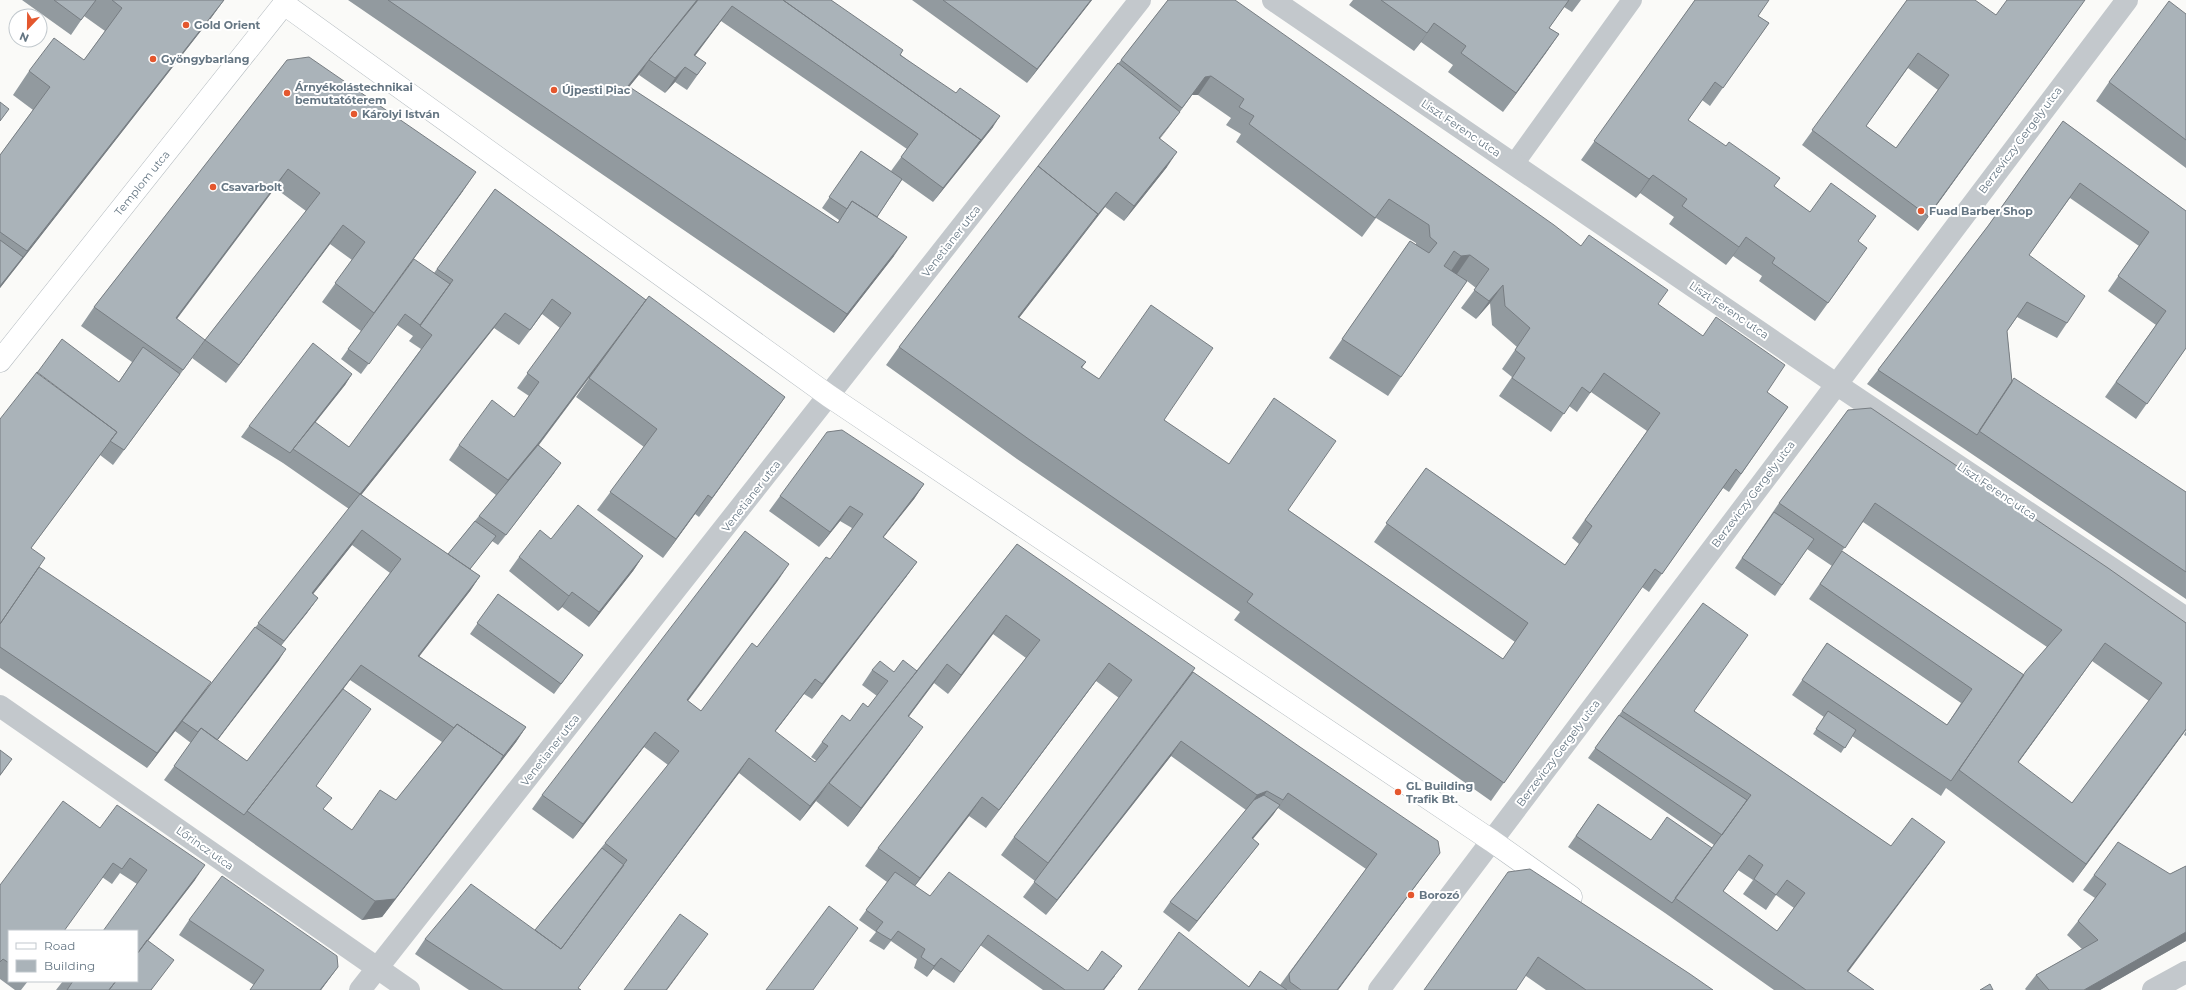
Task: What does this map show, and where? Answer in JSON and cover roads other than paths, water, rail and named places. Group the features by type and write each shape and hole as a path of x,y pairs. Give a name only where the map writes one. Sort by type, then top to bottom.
{"street":[{"name":"Venetianer utca","path":"360,990 1140,0"},
{"name":"Liszt Ferenc utca","path":"1273,0 1836,384 2186,618"},
{"name":"Berzeviczy Gergely utca","path":"1379,990 2127,0"},
{"path":"280,2 829,396 1492,841 1588,909"},
{"name":"Templom utca","path":"0,361 280,2"},
{"name":"Lőrincz utca","path":"0,706 409,990"},
{"path":"2153,990 2186,972"}],"lane":[{"path":"1514,164 1632,0"}],"place":[{"name":"Gold Orient","path":"186,25"},
{"name":"Gyöngybarlang","path":"153,59"},
{"name":"Újpesti Piac","path":"554,90"},
{"name":"Árnyékolástechnikai bemutatóterem","path":"287,93"},
{"name":"Károlyi István","path":"354,114"},
{"name":"Csavarbolt","path":"213,187"},
{"name":"Fuad Barber Shop","path":"1921,211"},
{"name":"GL Building Trafik Bt.","path":"1398,792"},
{"name":"Borozó","path":"1411,895"}]}
